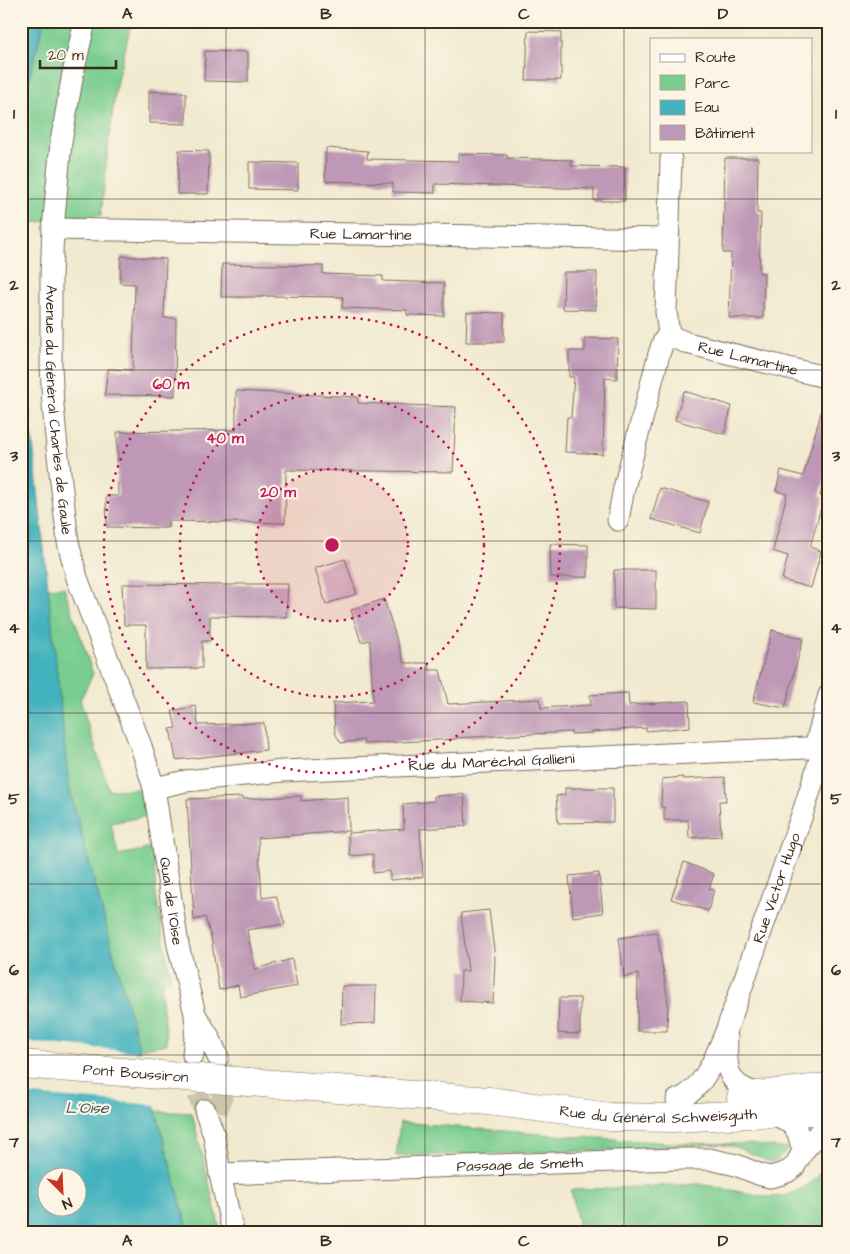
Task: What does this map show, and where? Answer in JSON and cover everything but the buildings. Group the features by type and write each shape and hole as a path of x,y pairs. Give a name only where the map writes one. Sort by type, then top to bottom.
{"main road":[{"name":"Pont Boussiron","path":"21,1064 249,1082"},
{"name":"Rue du Général Schweisguth","path":"249,1082 489,1101 610,1117 673,1118 769,1103 829,1087"},
{"name":"Rue du Général Schweisguth","path":"489,1101 677,1100 730,1097 829,1110"}],"street":[{"name":"Avenue du Général Charles de Gaule","path":"85,21 73,73 61,142 53,229 51,312 53,406 68,542 77,578 141,746 154,788"},
{"path":"618,520 624,488 659,354 663,342 669,333 666,312 670,159"},
{"name":"Rue Lamartine","path":"53,229 668,239"},
{"name":"Rue Lamartine","path":"669,333 687,343 829,378"},
{"name":"Rue Victor Hugo","path":"677,1100 687,1096 704,1077 727,1029 804,809 823,747 829,695"},
{"name":"Rue du Maréchal Gallieni","path":"154,788 186,782 283,771 823,747"},
{"name":"Quai de l'Oise","path":"154,788 178,945 195,1014 194,1055"},
{"name":"Quai de l'Oise","path":"195,1014 218,1057"},
{"name":"Rue Victor Hugo","path":"727,1029 726,1063 730,1074 739,1086 754,1092 769,1103"},
{"path":"769,1103 794,1126 804,1150"},
{"path":"211,1110 220,1174 233,1233"},
{"name":"Passage de Smeth","path":"220,1174 678,1158 709,1159 736,1165 770,1177 787,1172 794,1167 804,1150 829,1120"}],"green space":[{"path":"44,21 132,21 117,80 101,215 21,224 21,128 28,84"},
{"path":"64,587 93,674 80,700 109,790 140,789 147,816 111,823 118,855 153,848 156,895 171,979 163,981 161,991 167,1044 139,1049 69,788 48,588"},
{"path":"155,1111 192,1113 221,1233 189,1233"},
{"path":"400,1122 539,1134 671,1143 748,1144 789,1149 777,1161 770,1162 736,1147 718,1144 622,1150 396,1156"},
{"path":"826,1162 829,1177 829,1233 580,1233 571,1190 699,1184 768,1197 784,1196 808,1185 818,1176"}],"water":[{"path":"21,21 44,21 28,84 21,128"},
{"name":"L’Oise","path":"21,329 69,788 189,1233 21,1233"}],"pier":[{"path":"21,1042 142,1052 157,1105 21,1094"}],"tunnel":[{"path":"193,1063 194,1087 205,1110"},
{"path":"217,1111 224,1089 222,1066"}]}
